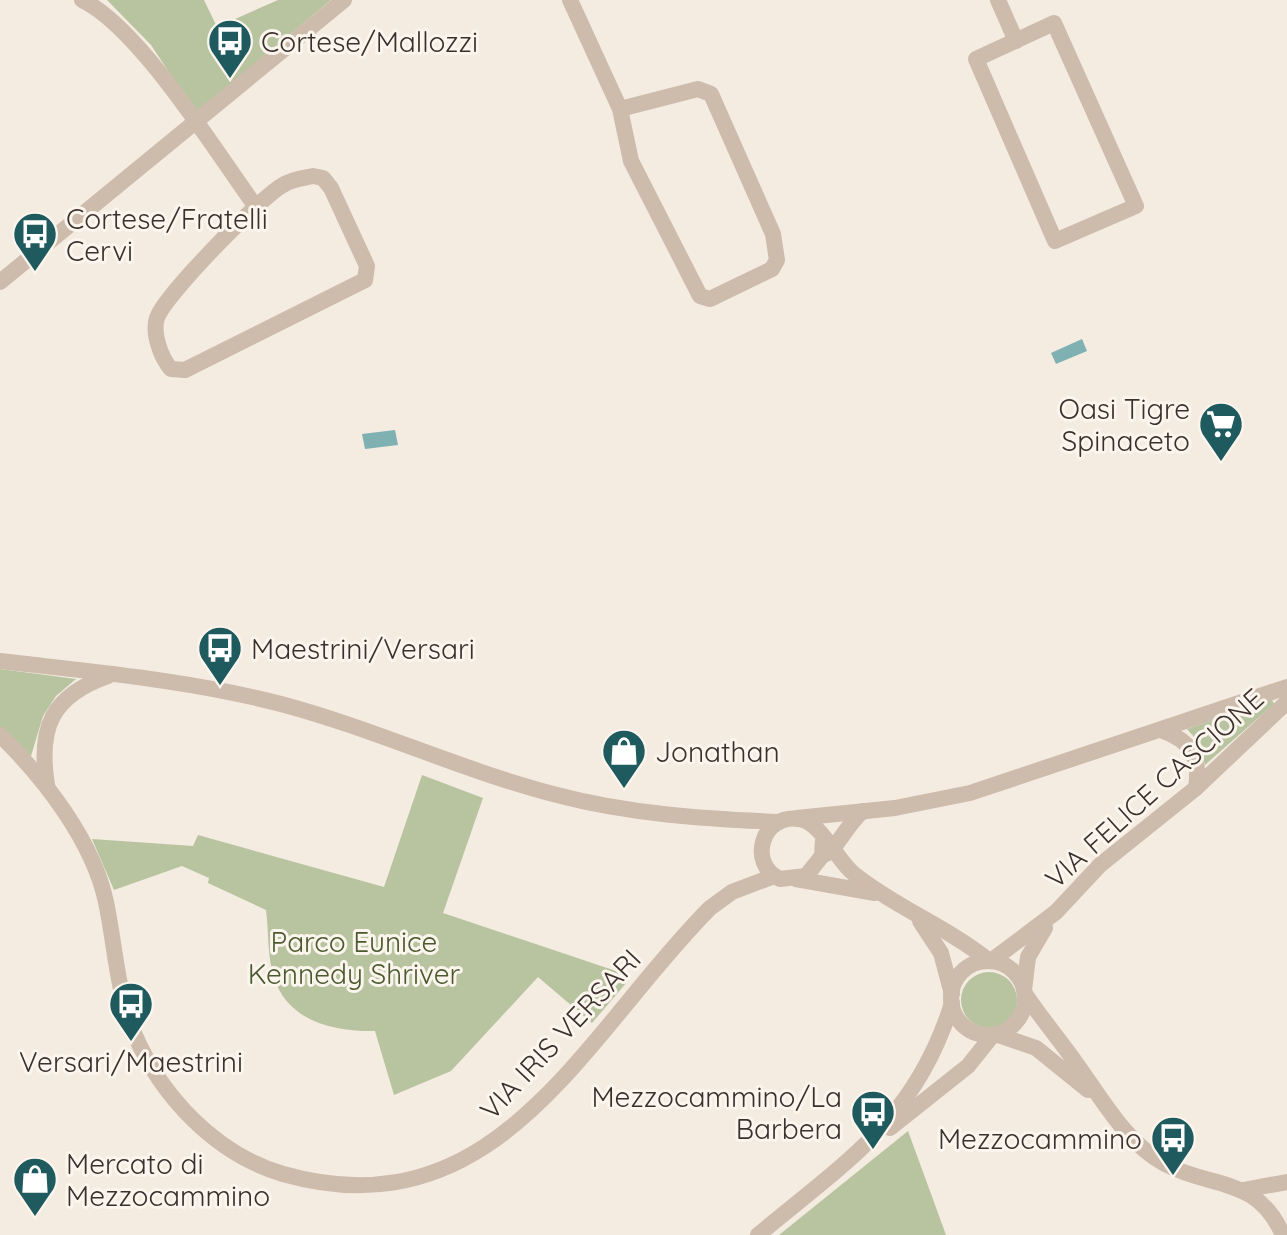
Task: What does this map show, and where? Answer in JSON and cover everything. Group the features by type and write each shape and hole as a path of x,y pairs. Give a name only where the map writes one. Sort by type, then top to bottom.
{"street":[{"path":"82,0 106,15 134,43 256,207"},
{"path":"0,282 344,0"},
{"path":"570,0 620,109 631,161 702,298 710,299 772,269 777,254 773,234 711,94 698,89 620,109"},
{"path":"998,0 1016,41"},
{"path":"1054,23 1136,206 1055,241 976,59 1016,41 1054,23"},
{"path":"313,176 323,178 331,188 367,266 367,277 358,285 185,370 171,369 157,339 157,317 256,207 286,183 313,176"},
{"path":"0,661 113,674 280,704 496,777 593,804 658,814 779,822 970,793 1287,687"},
{"path":"47,786 43,750 52,717 75,692 113,674"},
{"name":"VIA FELICE CASCIONE","path":"990,960 1056,912 1100,865 1196,788 1287,702"},
{"path":"1161,730 1182,739 1194,753 1196,788"},
{"name":"VIA IRIS VERSARI","path":"0,735 47,786 102,890 129,1020 164,1086 200,1126 251,1161 287,1175 335,1185 379,1185 427,1175 461,1162 497,1141 549,1093 710,908 732,892 774,876"},
{"path":"796,879 810,873 826,849 863,811"},
{"path":"797,818 812,825 826,849 854,874 1012,971 1105,1104 1134,1139 1162,1162 1243,1190 1265,1205 1282,1234"},
{"path":"779,822 767,832 761,847 764,863 774,876 889,896"},
{"name":"VIA FELICE CASCIONE","path":"1025,992 1028,957 1056,912"},
{"path":"914,913 938,946 952,999 965,1027 1043,1052 1105,1104"},
{"path":"878,1135 930,1063 966,968 990,960"},
{"path":"758,1235 878,1135 907,1117 968,1066 995,1035 1018,1019 1025,992"},
{"path":"1243,1190 1287,1182"},
{"path":"1282,1234 1287,1210"}],"green space":[{"path":"107,0 204,0 217,27 278,0 331,0 196,113 151,45"},
{"path":"0,669 76,679 56,696 43,716 31,756 0,727"},
{"path":"1272,700 1274,704 1205,765 1200,744 1187,729"},
{"name":"Parco Eunice Kennedy Shriver","path":"422,775 483,798 443,913 616,971 627,982 592,1023 538,977 451,1071 394,1095 375,1031 345,1029 315,1021 290,1005 280,992 270,961 266,910 208,883 209,878 182,866 114,890 92,839 193,846 198,835 384,887"},
{"path":"989,972 1009,980 1017,1000 1009,1020 989,1028 969,1020 961,1000 969,980"},
{"path":"908,1131 946,1235 779,1235"}],"water":[{"path":"1082,339 1087,351 1056,364 1051,353"},
{"path":"395,430 398,445 365,449 362,434"}],"place":[{"name":"Cortese/Mallozzi","path":"230,80"},
{"name":"Cortese/Fratelli Cervi","path":"35,273"},
{"name":"Oasi Tigre Spinaceto","path":"1221,463"},
{"name":"Maestrini/Versari","path":"220,687"},
{"name":"Jonathan","path":"624,790"},
{"name":"Versari/Maestrini","path":"131,1043"},
{"name":"Mezzocammino/La Barbera","path":"873,1151"},
{"name":"Mezzocammino","path":"1173,1177"},
{"name":"Mercato di Mezzocammino","path":"35,1218"}]}
